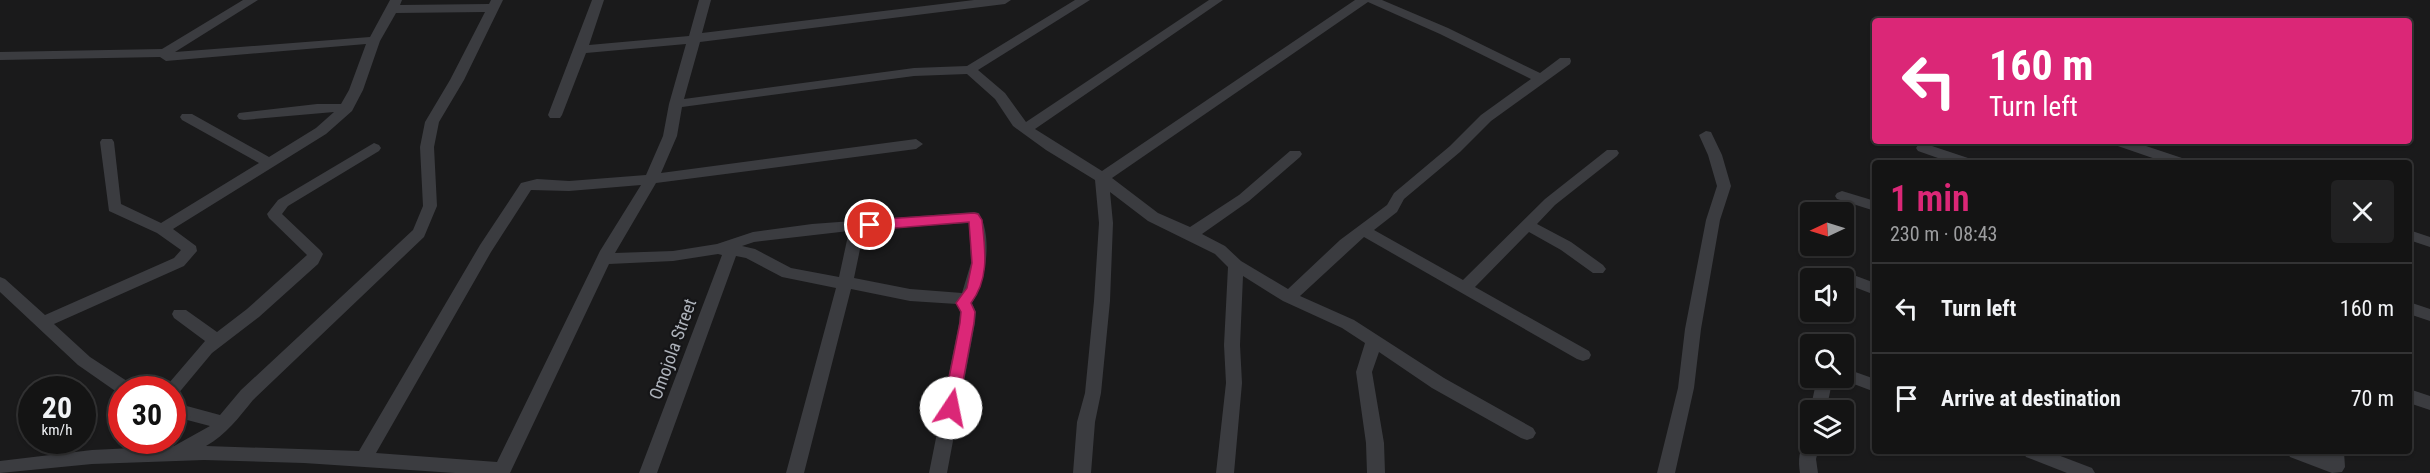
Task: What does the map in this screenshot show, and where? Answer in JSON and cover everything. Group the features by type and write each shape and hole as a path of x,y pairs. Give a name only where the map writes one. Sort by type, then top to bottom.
{"street":[{"path":"0,56 165,53 252,0"},
{"path":"555,115 598,0"},
{"path":"186,453 364,458 502,472 604,259 653,178 670,136 676,104 705,0"},
{"path":"581,50 695,39 711,35 771,30 941,6 1005,0"},
{"path":"676,104 914,72 970,70 1084,0"},
{"path":"1027,128 1217,0"},
{"path":"1102,178 1363,0"},
{"path":"1372,0 1464,40 1541,79"},
{"path":"162,229 321,131 347,108 358,90 374,40 394,5 439,7 495,4 457,80 432,122 427,147 430,206 419,233 247,394 217,429 186,448"},
{"path":"165,53 166,57 374,40"},
{"path":"1289,297 1345,244 1392,208 1399,196 1455,149 1486,118 1565,61"},
{"path":"970,70 1000,96 1011,115 1027,128 1051,147 1102,178 1153,217 1220,250 1236,265 1289,297 1334,316 1438,383 1527,433"},
{"path":"244,116 317,108 347,108"},
{"path":"187,117 268,162"},
{"path":"1666,473 1686,388 1693,329 1713,220 1724,186 1715,155 1706,135"},
{"path":"42,323 179,262 189,251 188,246 162,229 114,207 106,142"},
{"path":"364,458 485,249 526,186 537,184 557,187 653,178 916,144"},
{"path":"2125,144 2174,160"},
{"path":"183,376 199,356 253,313 314,257 315,254 274,214 283,203 374,148"},
{"path":"1923,148 1960,160"},
{"path":"1463,289 1550,202 1612,153"},
{"path":"1191,234 1244,198 1295,154"},
{"path":"1082,473 1086,422 1093,393 1098,351 1105,269 1106,223 1102,178"},
{"path":"1842,195 1872,205"},
{"path":"725,250 753,237 858,225 974,217 979,263 974,289 965,298 964,303 968,312 967,323 938,473"},
{"path":"795,473 834,331 858,225"},
{"path":"1528,225 1566,246 1598,269"},
{"path":"1364,231 1583,356"},
{"path":"2412,236 2430,242"},
{"path":"604,259 673,256 725,250 750,253 761,261 787,273 822,282 862,284 910,295 965,298"},
{"name":"Omojola Street","path":"648,473 725,250"},
{"path":"1225,473 1234,383 1232,345 1236,265"},
{"path":"1854,282 1872,289"},
{"path":"0,283 84,361 108,377"},
{"path":"2412,309 2430,315"},
{"path":"180,314 217,340"},
{"path":"1374,342 1364,372 1375,443 1376,473"},
{"path":"1854,378 1872,385"},
{"path":"2412,397 2430,403"},
{"path":"186,415 217,429"},
{"path":"217,429 223,453"},
{"path":"0,468 102,456 152,454"},
{"path":"1808,454 1807,459 1811,472"},
{"path":"2037,454 2086,473"},
{"path":"2303,454 2336,464"}],"route":[{"path":"870,225 974,217 976,220 979,263 974,289 965,298 964,303 968,312 967,323 951,408"}]}
